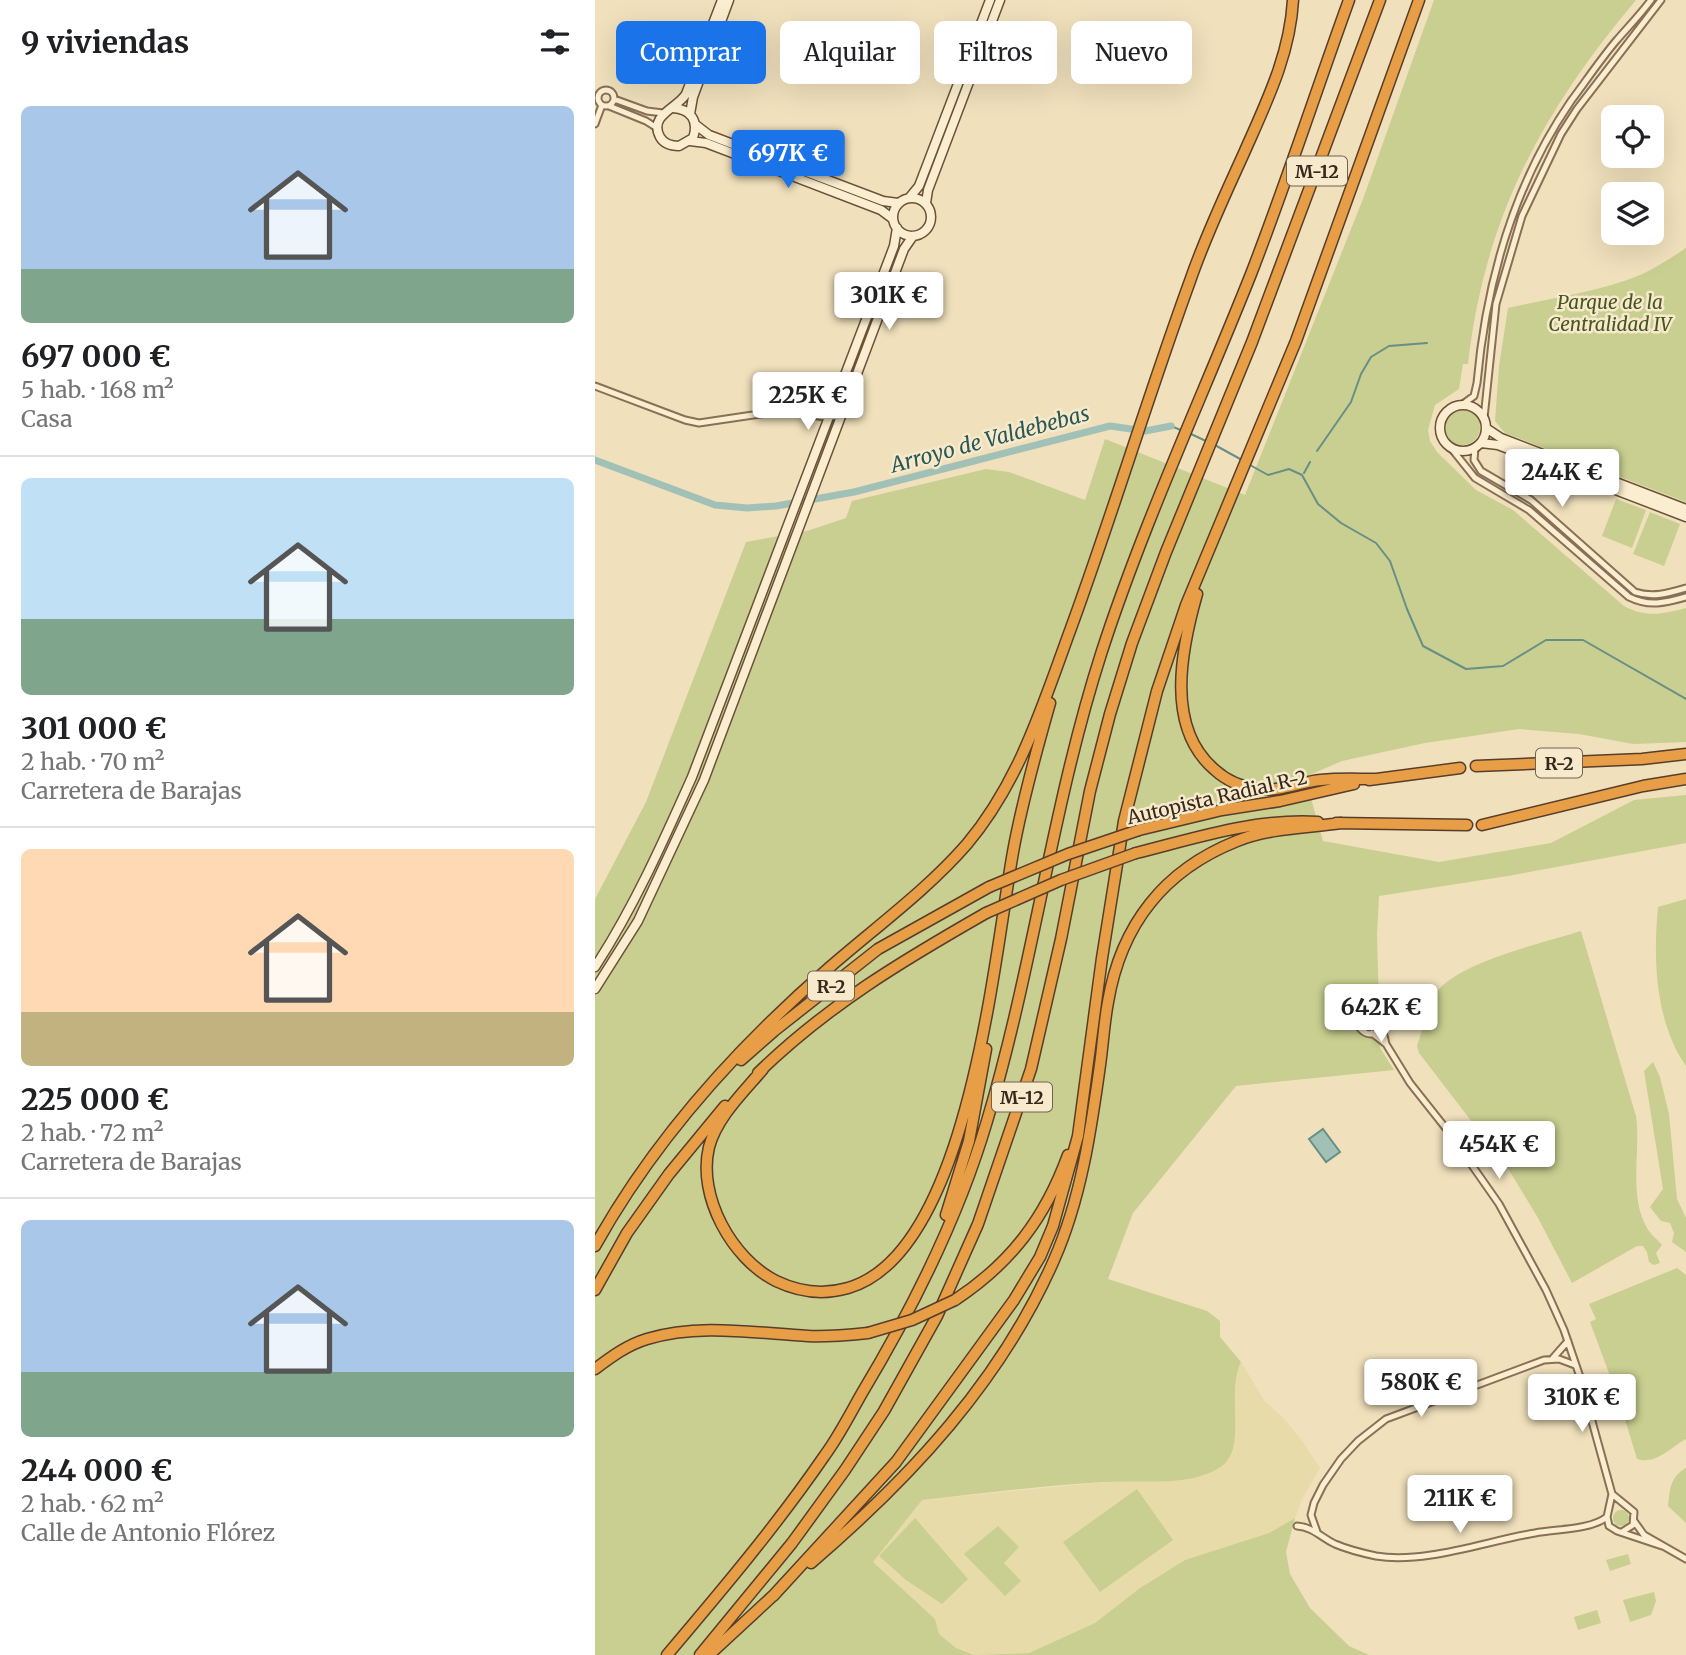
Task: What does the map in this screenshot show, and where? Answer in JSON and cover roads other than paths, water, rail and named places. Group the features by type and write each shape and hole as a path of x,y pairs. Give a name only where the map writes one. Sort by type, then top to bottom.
{"highway":[{"path":"691,1109 727,1066 771,1022 936,876 965,846 1005,793 1027,749 1084,592 1191,276 1274,85 1289,34 1293,0"},
{"name":"M-12","path":"667,1655 755,1550 827,1452 888,1349 946,1230 986,1125 1017,1015 1064,789 1083,713 1119,601 1253,269 1349,0"},
{"name":"M-12","path":"700,1655 792,1543 884,1410 937,1316 978,1224 1031,1069 1061,939 1090,791 1132,643 1252,342 1380,0"},
{"path":"773,1596 896,1462 1020,1291 1040,1257 1053,1226 1066,1188 1078,1136 1114,879 1134,774 1172,646 1323,267 1419,0"},
{"path":"1210,550 1189,625 1182,677 1185,719 1196,749 1206,763 1224,778 1252,788 1283,789 1318,780 1374,779"},
{"path":"908,1309 941,1229 969,1140 987,1041 1013,850 1051,699 1084,592"},
{"name":"R-2","path":"1476,766 1642,759 1686,754"},
{"name":"Autopista Radial R-2","path":"691,1109 774,1031 877,949 989,887 1068,854 1139,830 1374,779 1460,768"},
{"name":"R-2","path":"1482,825 1643,786 1686,779"},
{"name":"Autopista Radial R-2","path":"763,1069 839,1004 883,973 986,912 1061,880 1136,853 1226,830 1292,820 1467,825"},
{"path":"709,1655 886,1496 926,1454 960,1415 1031,1306 1055,1259 1077,1191 1098,1077 1108,1000 1118,961 1132,927 1156,894 1199,859 1238,840 1341,823"},
{"path":"763,1069 724,1117 709,1147 708,1180 717,1213 737,1247 756,1268 776,1281 793,1288 817,1292 856,1285 887,1264 905,1245 923,1217 942,1177 974,1078 1001,929"},
{"name":"R-2","path":"595,1290 627,1233 669,1174 722,1110 763,1069"},
{"path":"595,1368 618,1352 646,1339 686,1332 734,1331 810,1336 868,1333 912,1320 955,1300 979,1284 1005,1261 1051,1199 1070,1150 1086,1076"},
{"name":"R-2","path":"595,1246 647,1164 691,1109"}],"street":[{"path":"722,0 686,94 660,118 658,134 666,144 678,146 690,141 706,143 731,152 881,210 893,219 897,228 913,236 919,235 929,226 932,214 926,203 928,190 1000,0"},
{"path":"690,141 695,134 695,125 690,114 693,97 729,0"},
{"path":"695,125 709,135 883,201 898,203 910,197 919,186 989,0"},
{"path":"1651,0 1602,59 1570,104 1537,162 1506,237 1487,302 1474,396 1463,404 1448,409 1440,422 1443,440 1475,478 1529,510 1629,597 1639,602 1655,604 1686,597"},
{"path":"1661,0 1602,75 1561,134 1522,216 1496,304 1484,418 1486,428 1474,460 1481,471 1531,500 1635,592 1646,596 1686,588"},
{"path":"657,128 605,105 598,99 603,91 611,92 614,99 647,111 663,113"},
{"path":"595,124 605,105 614,99"},
{"path":"673,108 690,114"},
{"path":"910,197 926,203"},
{"path":"893,219 898,203"},
{"path":"595,967 654,862 686,789 894,246 897,228"},
{"path":"595,989 638,920 704,780 904,249 913,236"},
{"path":"595,386 685,420 699,422 787,410 828,419 842,415"},
{"path":"1463,404 1475,408 1484,418"},
{"path":"1486,428 1501,438 1686,509"},
{"path":"1451,448 1463,451 1478,445 1498,445 1686,517"},
{"path":"1311,1515 1297,1526 1317,1532 1334,1543 1358,1552 1404,1557 1596,1524 1607,1517 1610,1508 1612,1494 1576,1366 1532,1261 1499,1204 1410,1083 1386,1044 1383,1017 1379,1011 1373,1008 1363,1011 1358,1024 1365,1032 1372,1033 1386,1044"},
{"path":"1372,1033 1382,1027"},
{"path":"1317,1532 1311,1515 1314,1503 1341,1459 1358,1441 1386,1419 1553,1358 1567,1341"},
{"path":"1553,1358 1576,1366"},
{"path":"1612,1494 1634,1512 1634,1521 1630,1528 1622,1532"},
{"path":"1610,1508 1623,1503"},
{"path":"1607,1517 1613,1529 1661,1546"},
{"path":"1634,1521 1644,1535 1686,1559"}],"water":[{"path":"1323,1129 1340,1152 1326,1162 1309,1139"}],"waterway":[{"path":"1317,451 1351,402 1361,374 1371,357 1389,346 1427,343"},
{"name":"Arroyo de Valdebebas","path":"595,460 715,505 747,508 776,506 854,492 1110,426 1145,431 1171,426"},
{"name":"Arroyo de Valdebebas","path":"1171,426 1183,431"},
{"name":"Arroyo de Valdebebas","path":"1191,434 1208,442"},
{"name":"Arroyo de Valdebebas","path":"1213,444 1242,460"},
{"path":"1304,473 1310,462"},
{"name":"Arroyo de Valdebebas","path":"1250,465 1268,475 1289,469 1302,475 1318,504 1341,523 1376,543 1390,561 1423,646 1466,669 1503,666 1546,640 1583,640 1686,699"}],"park label":[{"name":"Parque de la Centralidad IV","path":"1610,313"}]}
